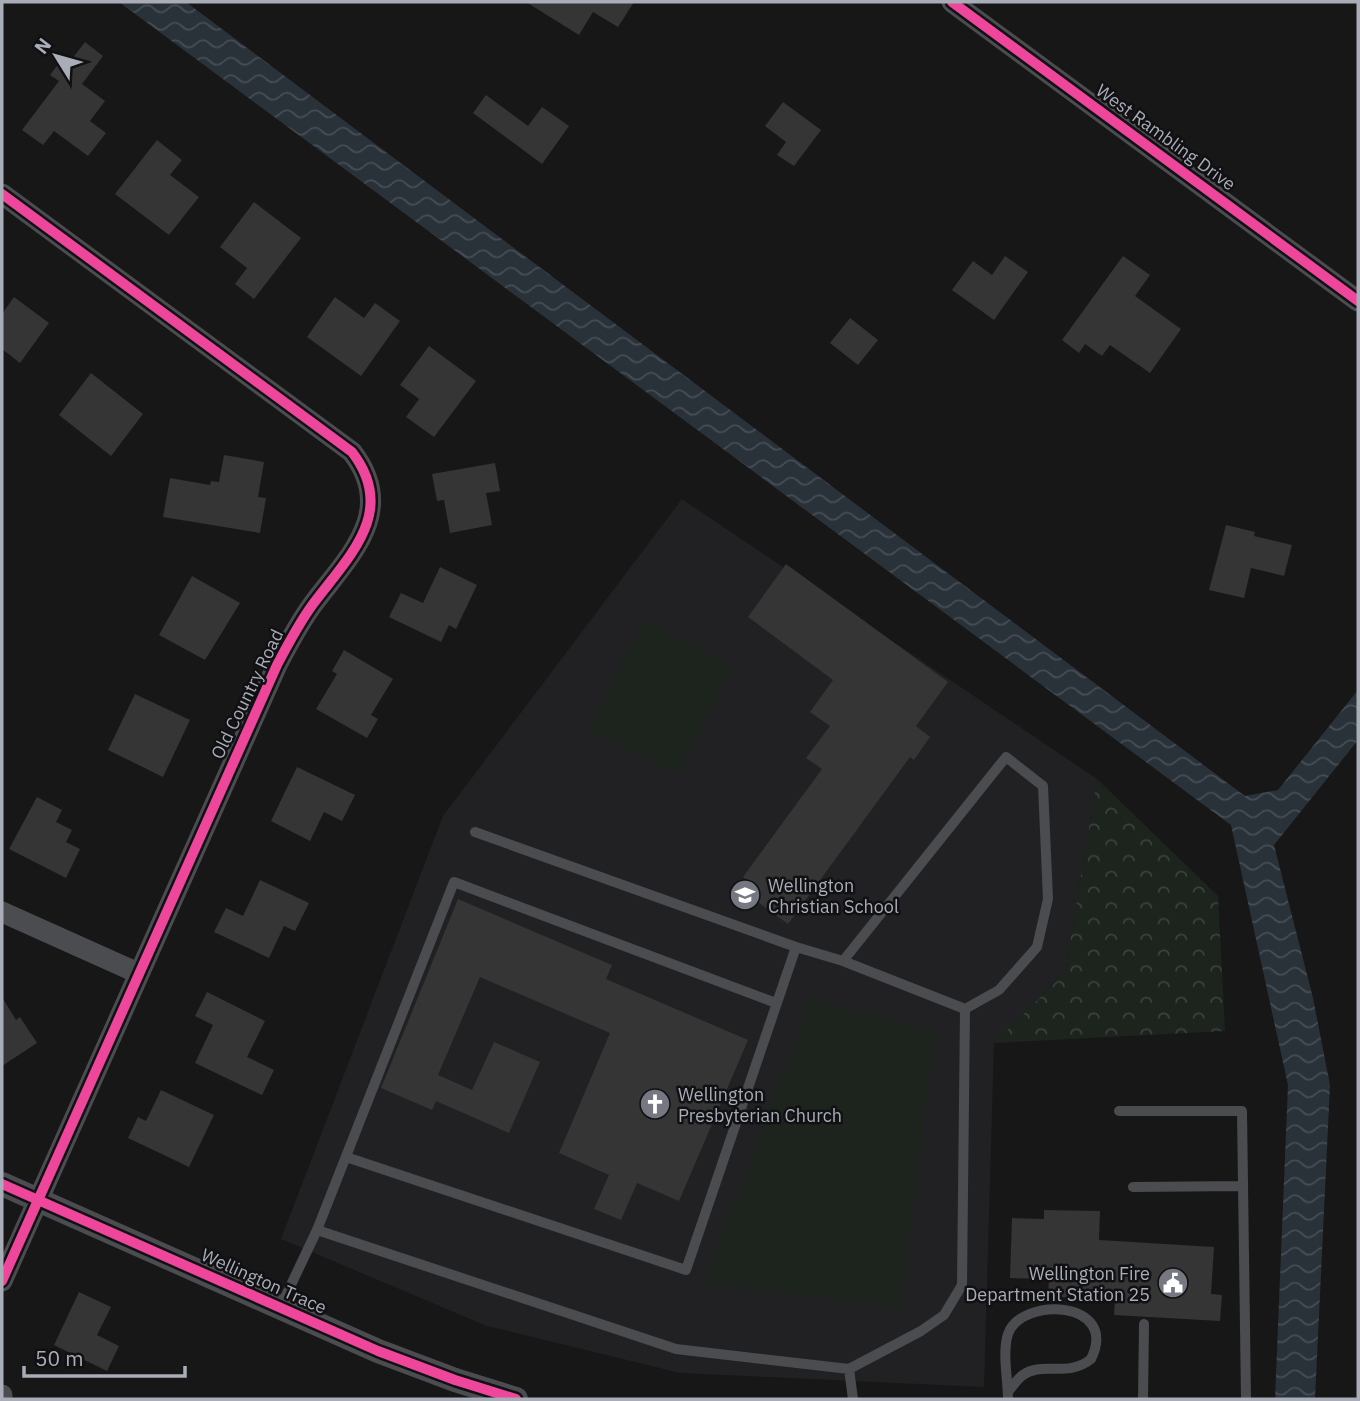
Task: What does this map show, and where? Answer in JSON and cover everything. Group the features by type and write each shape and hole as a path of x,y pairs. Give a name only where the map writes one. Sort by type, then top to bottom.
{"street":[{"name":"West Rambling Drive","path":"952,2 1358,301"},
{"name":"Old Country Road","path":"2,194 352,452 369,480 372,496 371,512 363,535 303,618 276,665 2,1281"},
{"path":"2,912 138,973"},
{"name":"Wellington Trace","path":"2,1184 378,1351 455,1381 516,1399"}],"lane":[{"path":"842,961 1006,757 1043,786 1048,899 1037,947 999,990 965,1009"},
{"path":"475,832 842,961 965,1009"},
{"path":"280,1308 317,1230 454,882 776,1003"},
{"path":"346,1157 686,1270 796,947"},
{"path":"317,1230 676,1349 849,1369 944,1315 962,1285 965,1009"},
{"path":"1119,1111 1242,1111 1246,1399"},
{"path":"1133,1186 1244,1186"},
{"path":"1037,1311 1073,1311 1090,1321 1097,1339 1091,1359 1074,1369 1031,1370 1022,1375 1008,1395 1007,1337 1018,1319 1037,1311"},
{"path":"1143,1399 1144,1324"},
{"path":"849,1369 853,1399"}],"shaded area":[{"name":"Wellington Christian School","path":"682,499 1097,779 1065,973 994,1043 984,1387 680,1373 487,1326 281,1239 443,816"}],"green space":[{"path":"643,621 733,667 678,774 588,729"},
{"path":"1097,779 1218,896 1225,1031 994,1043 1065,973"},
{"path":"811,998 935,1034 900,1307 704,1283"}],"water":[{"path":"119,2 186,2 1245,796 1278,790 1358,690 1358,740 1274,845 1313,998 1330,1085 1315,1399 1275,1399 1288,1085 1231,825"}],"building":[{"path":"526,2 634,2 618,27 593,12 579,35"},
{"path":"85,42 103,56 82,84 105,101 90,121 106,133 88,156 54,131 43,145 22,130 59,81 50,75 62,59 68,64"},
{"path":"486,95 528,126 542,107 569,126 542,164 473,113"},
{"path":"783,102 821,130 794,166 777,155 786,142 765,126"},
{"path":"157,140 182,160 170,175 199,197 169,235 115,194"},
{"path":"254,202 301,238 254,299 235,284 247,268 220,247"},
{"path":"1005,256 1028,272 994,320 952,290 973,261 992,275"},
{"path":"1123,256 1150,275 1135,296 1181,329 1150,373 1110,345 1102,356 1085,344 1079,353 1062,340"},
{"path":"14,297 49,323 20,363 2,349 2,314"},
{"path":"335,297 364,318 375,303 400,321 361,376 307,337"},
{"path":"850,318 878,340 858,365 830,343"},
{"path":"429,346 476,381 434,437 406,417 419,399 400,385"},
{"path":"91,373 143,414 111,456 59,415"},
{"path":"224,455 264,462 258,497 266,498 260,533 163,517 170,478 210,485 211,481 219,482"},
{"path":"495,463 500,491 486,493 492,525 450,533 444,500 437,501 432,474"},
{"path":"1226,525 1255,532 1254,536 1292,545 1284,576 1251,568 1244,598 1209,590"},
{"path":"786,564 948,682 916,726 930,737 914,760 910,757 788,924 744,892 750,882 743,877 822,769 806,758 830,726 810,712 833,680 748,617"},
{"path":"440,567 477,585 456,629 449,625 441,642 389,617 401,593 423,603"},
{"path":"192,576 240,603 205,660 159,635"},
{"path":"344,650 393,679 371,715 378,719 367,738 316,709 337,674 332,671"},
{"path":"135,694 190,720 163,777 108,750"},
{"path":"297,767 355,795 342,821 324,812 310,841 271,821"},
{"path":"37,797 62,810 56,822 72,830 66,842 80,849 66,878 9,849"},
{"path":"260,880 309,903 295,931 284,926 269,958 214,932 226,908 243,916"},
{"path":"458,899 612,965 606,979 748,1040 679,1201 637,1183 621,1220 594,1209 609,1175 559,1153 610,1033 480,977 438,1075 472,1090 494,1042 540,1062 509,1133 436,1101 432,1110 381,1088"},
{"path":"207,992 265,1021 247,1057 274,1070 262,1095 195,1063 213,1025 195,1016"},
{"path":"2,997 16,1020 20,1017 37,1043 2,1066"},
{"path":"161,1090 214,1115 189,1167 128,1138 138,1117 146,1121"},
{"path":"1044,1210 1100,1211 1099,1240 1214,1247 1211,1294 1222,1295 1220,1321 1114,1315 1115,1299 1048,1297 1049,1279 1010,1278 1012,1218 1044,1219"},
{"path":"79,1292 111,1307 97,1335 119,1346 107,1371 54,1345"}],"cycle path":[{"path":"952,2 1358,301"},
{"path":"2,194 352,452 365,474 370,494 369,514 353,551 313,604 277,665 2,1281"},
{"path":"2,1184 378,1351 516,1399"}],"place":[{"name":"Wellington Christian School","path":"745,895"},
{"name":"Wellington Presbyterian Church","path":"655,1104"},
{"name":"Wellington Fire Department Station 25","path":"1173,1283"}]}
